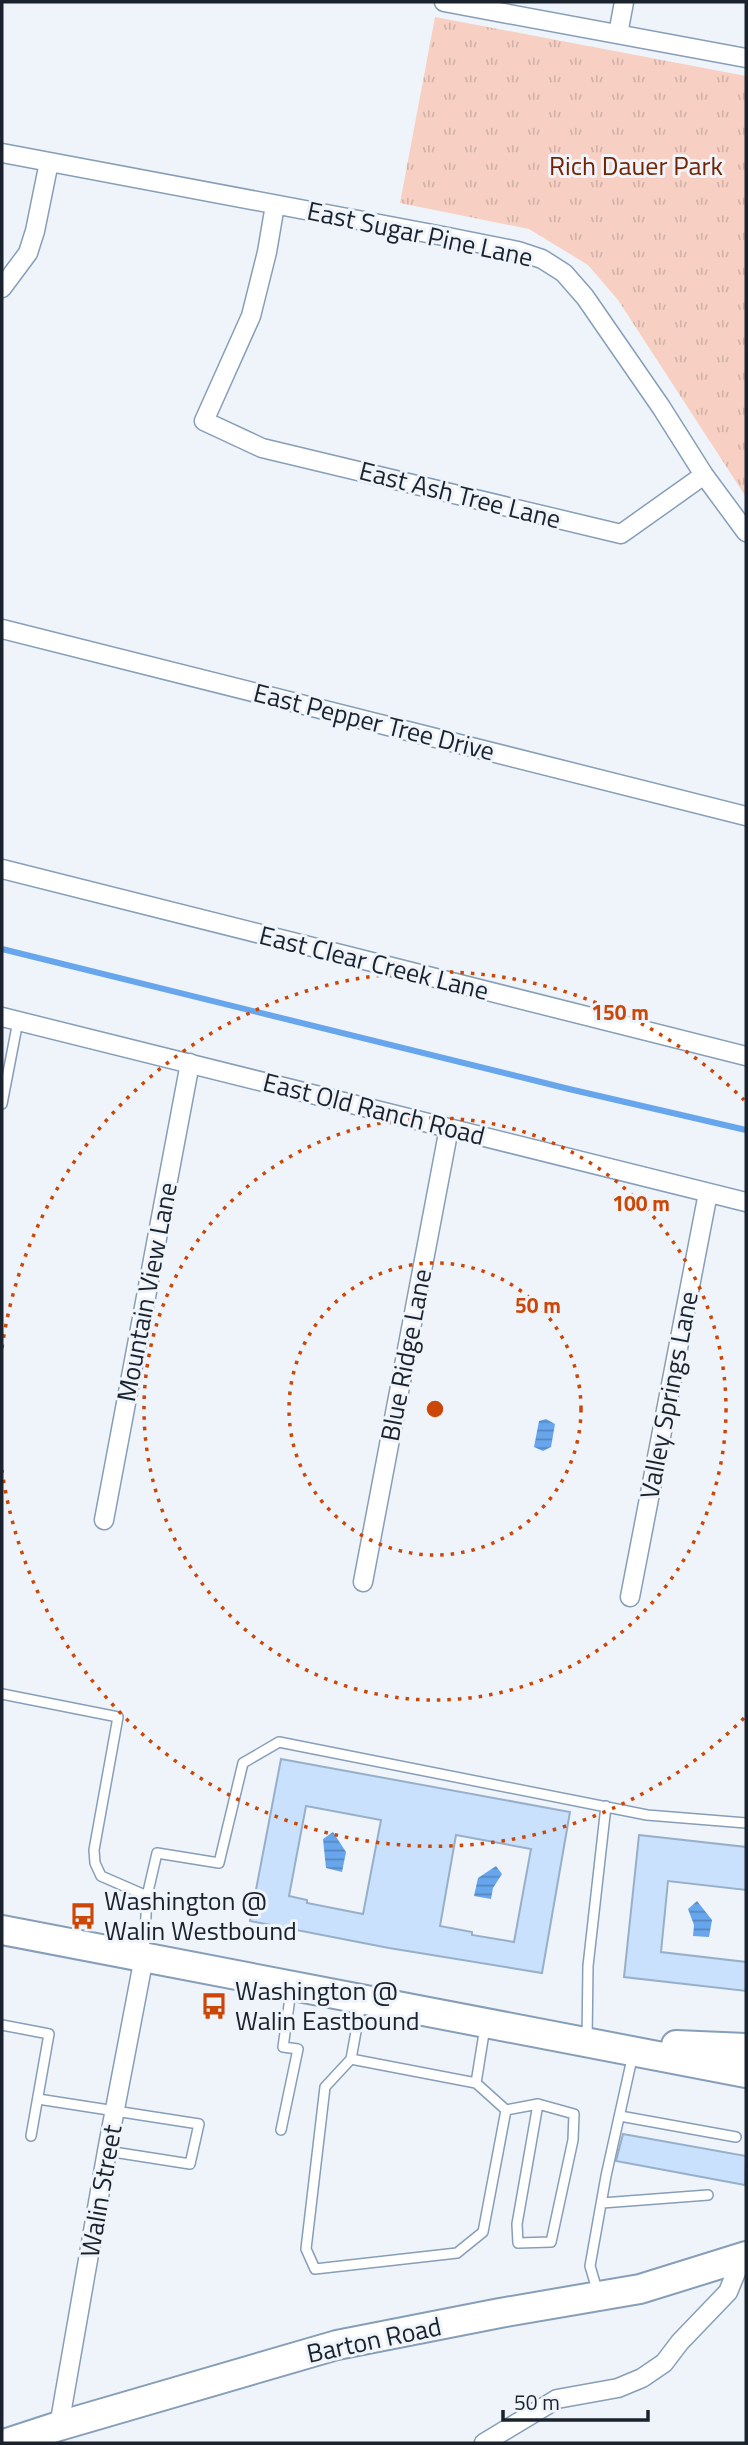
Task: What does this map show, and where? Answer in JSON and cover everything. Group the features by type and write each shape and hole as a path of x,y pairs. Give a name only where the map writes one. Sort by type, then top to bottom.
{"main road":[{"path":"2,1930 746,2073"},
{"path":"587,2042 746,2048"},
{"path":"700,2064 746,2088"},
{"name":"Barton Road","path":"7,2443 337,2345 640,2289 744,2257"}],"street":[{"path":"444,2 746,58"},
{"path":"618,34 624,2"},
{"name":"East Sugar Pine Lane","path":"2,153 506,248 542,259 564,273 585,297 704,475 746,532"},
{"path":"2,288 28,254 49,162"},
{"name":"East Ash Tree Lane","path":"275,205 267,252 251,316 204,421 262,448 621,534 704,475"},
{"name":"East Pepper Tree Drive","path":"2,629 746,816"},
{"name":"East Clear Creek Lane","path":"2,869 746,1056"},
{"name":"East Old Ranch Road","path":"10,1019 746,1202"},
{"name":"Mountain View Lane","path":"104,1520 190,1063"},
{"name":"Blue Ridge Lane","path":"363,1582 449,1128"},
{"name":"Valley Springs Lane","path":"631,1597 708,1193"},
{"name":"Walin Street","path":"59,2426 144,1957"},
{"path":"484,2443 557,2399 618,2388 642,2378 664,2363 680,2342 728,2292 744,2257"}],"lane":[{"path":"2,1104 10,1019"},
{"path":"2,1694 118,1717 94,1850 96,1863 101,1877 147,1896"},
{"path":"144,1957 147,1896 158,1853 219,1863 243,1763 279,1742 647,1815 746,1823"},
{"path":"587,2042 587,1966 606,1806"},
{"path":"281,2130 298,2049 283,2047 292,1986"},
{"path":"362,1999 351,2059 326,2087 306,2249 315,2269 457,2253 483,2232 506,2110"},
{"path":"476,2083 486,2023"},
{"path":"2,2025 49,2034 31,2136"},
{"path":"598,2296 590,2266 633,2052"},
{"path":"351,2059 476,2083 506,2110"},
{"path":"38,2099 199,2124 190,2164 107,2151"},
{"path":"506,2110 538,2104 574,2114 573,2140 551,2242 518,2243 517,2224 538,2104"},
{"path":"620,2116 736,2137"},
{"path":"602,2203 708,2195"}],"green space":[{"name":"Rich Dauer Park","path":"435,17 746,76 746,497 618,300 588,265 529,229 400,203"}],"water":[{"path":"546,1419 555,1424 551,1447 543,1451 534,1447 539,1421"},
{"path":"333,1832 346,1852 342,1872 326,1868 323,1839"},
{"path":"496,1866 502,1874 493,1888 491,1899 474,1896 478,1878"},
{"path":"697,1901 712,1920 709,1937 693,1936 694,1925 688,1909"}],"building":[{"path":"281,1759 570,1812 542,1973 389,1948 250,1921","holes":["306,1806 381,1820 363,1914 307,1903 307,1900 289,1896","456,1835 531,1849 514,1942 440,1926"]},
{"path":"639,1835 746,1847 746,1890 668,1881 661,1952 746,1962 746,1991 624,1977"},
{"path":"623,2134 746,2156 745,2185 616,2161"}],"waterway":[{"path":"2,949 746,1130"}],"place":[{"name":"Washington @ Walin Westbound","path":"83,1916"},
{"name":"Washington @ Walin Eastbound","path":"214,2006"}]}
